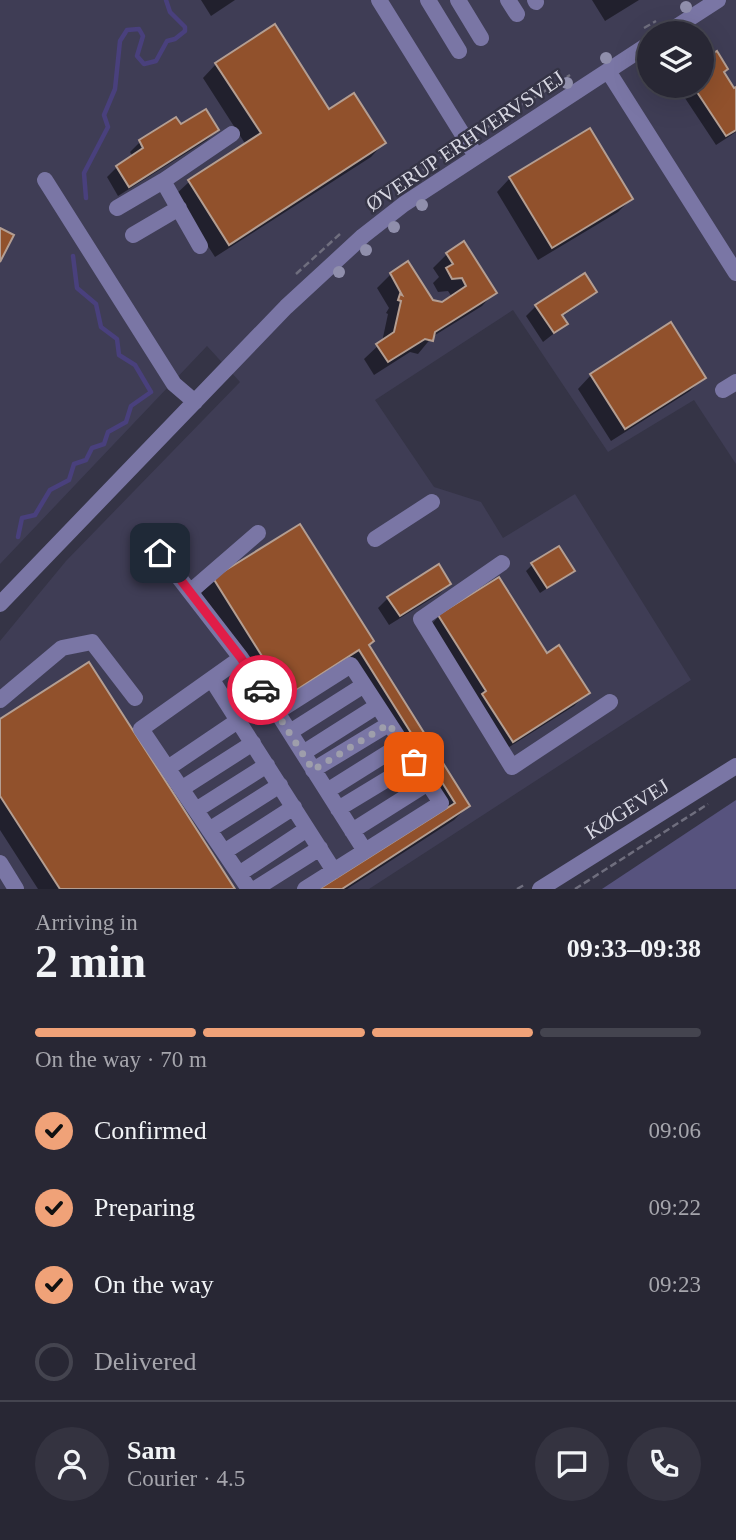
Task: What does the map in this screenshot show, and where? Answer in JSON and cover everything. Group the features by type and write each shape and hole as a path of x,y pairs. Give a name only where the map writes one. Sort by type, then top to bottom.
{"street":[{"path":"379,0 476,156"},
{"path":"428,0 459,51"},
{"path":"458,0 481,38"},
{"path":"686,21 718,0"},
{"name":"ØVERUP ERHVERVSVEJ","path":"0,604 286,307 363,236 404,204 637,52"},
{"path":"608,71 736,273"},
{"path":"117,208 163,181 232,134"},
{"path":"45,180 174,384 195,402"},
{"path":"163,181 200,246"},
{"path":"133,235 178,208"},
{"path":"376,539 432,502"},
{"path":"191,591 258,533"},
{"path":"160,553 241,658 365,851"},
{"path":"502,563 421,619 512,767 610,702"},
{"path":"0,700 62,648 92,642 135,698"},
{"path":"241,658 141,729 249,889"},
{"path":"277,712 351,665 441,803 305,889"},
{"path":"212,680 334,871"},
{"path":"289,732 364,685"},
{"path":"303,753 377,706"},
{"path":"168,768 239,720"},
{"path":"313,770 389,724"},
{"path":"181,789 253,743"},
{"path":"327,791 402,744"},
{"path":"338,809 414,762"},
{"path":"196,810 267,765"},
{"name":"KØGEVEJ","path":"540,889 736,766"},
{"path":"352,831 428,783"},
{"path":"209,830 280,785"},
{"path":"224,852 294,807"},
{"path":"239,874 307,829"},
{"path":"255,889 320,848"},
{"path":"0,863 16,889"}],"path":[{"path":"575,889 714,800"}],"shaded area":[{"path":"0,0 736,0 736,464 694,400 608,452 513,310 375,400 434,487 481,502 503,538 575,494 691,680 369,889 0,889 0,641 66,561 240,382 207,346 0,564"},
{"path":"736,800 736,889 602,889"}],"building":[{"path":"275,24 329,109 354,93 386,143 229,245 188,180 261,133 215,63"},
{"path":"717,51 728,69 724,72 734,88 736,87 736,130 726,136 701,98 714,98 714,53"},
{"path":"206,109 219,130 129,187 116,166 143,148 139,140 176,117 181,124"},
{"path":"590,128 633,199 552,248 509,177"},
{"path":"0,228 14,235 0,262"},
{"path":"464,241 497,293 435,332 433,341 425,339 388,362 376,344 394,332 401,301 398,300 400,294 402,295 390,273 408,261 433,300 442,302 466,286 462,278 452,279 446,268 453,264 446,253"},
{"path":"585,273 597,292 562,315 568,324 554,333 535,305"},
{"path":"671,322 706,378 625,429 590,374"},
{"path":"300,524 374,641 369,645 470,806 342,889 319,889 455,803 359,650 287,696 213,578"},
{"path":"559,546 575,571 547,588 531,563"},
{"path":"439,564 451,584 400,616 387,597"},
{"path":"499,577 547,653 559,645 590,693 513,742 482,694 486,691 438,615"},
{"path":"89,662 235,889 60,889 0,796 0,719"}],"waterway":[{"path":"86,198 84,173 108,127 104,115 115,89 120,41 127,30 139,29 143,36 137,56 144,64 156,61 167,41 175,39 185,31 185,27 170,12 166,0"},
{"path":"18,537 22,518 35,515 50,490 69,480 74,464 86,460 92,448 104,444 108,432 126,422 131,406 151,392 135,365 119,355 117,339 101,327 96,304 77,288 73,256"}],"way so far":[{"path":"262,690 313,770 389,724 414,762"}],"route":[{"path":"160,553 241,658 262,690"}]}
